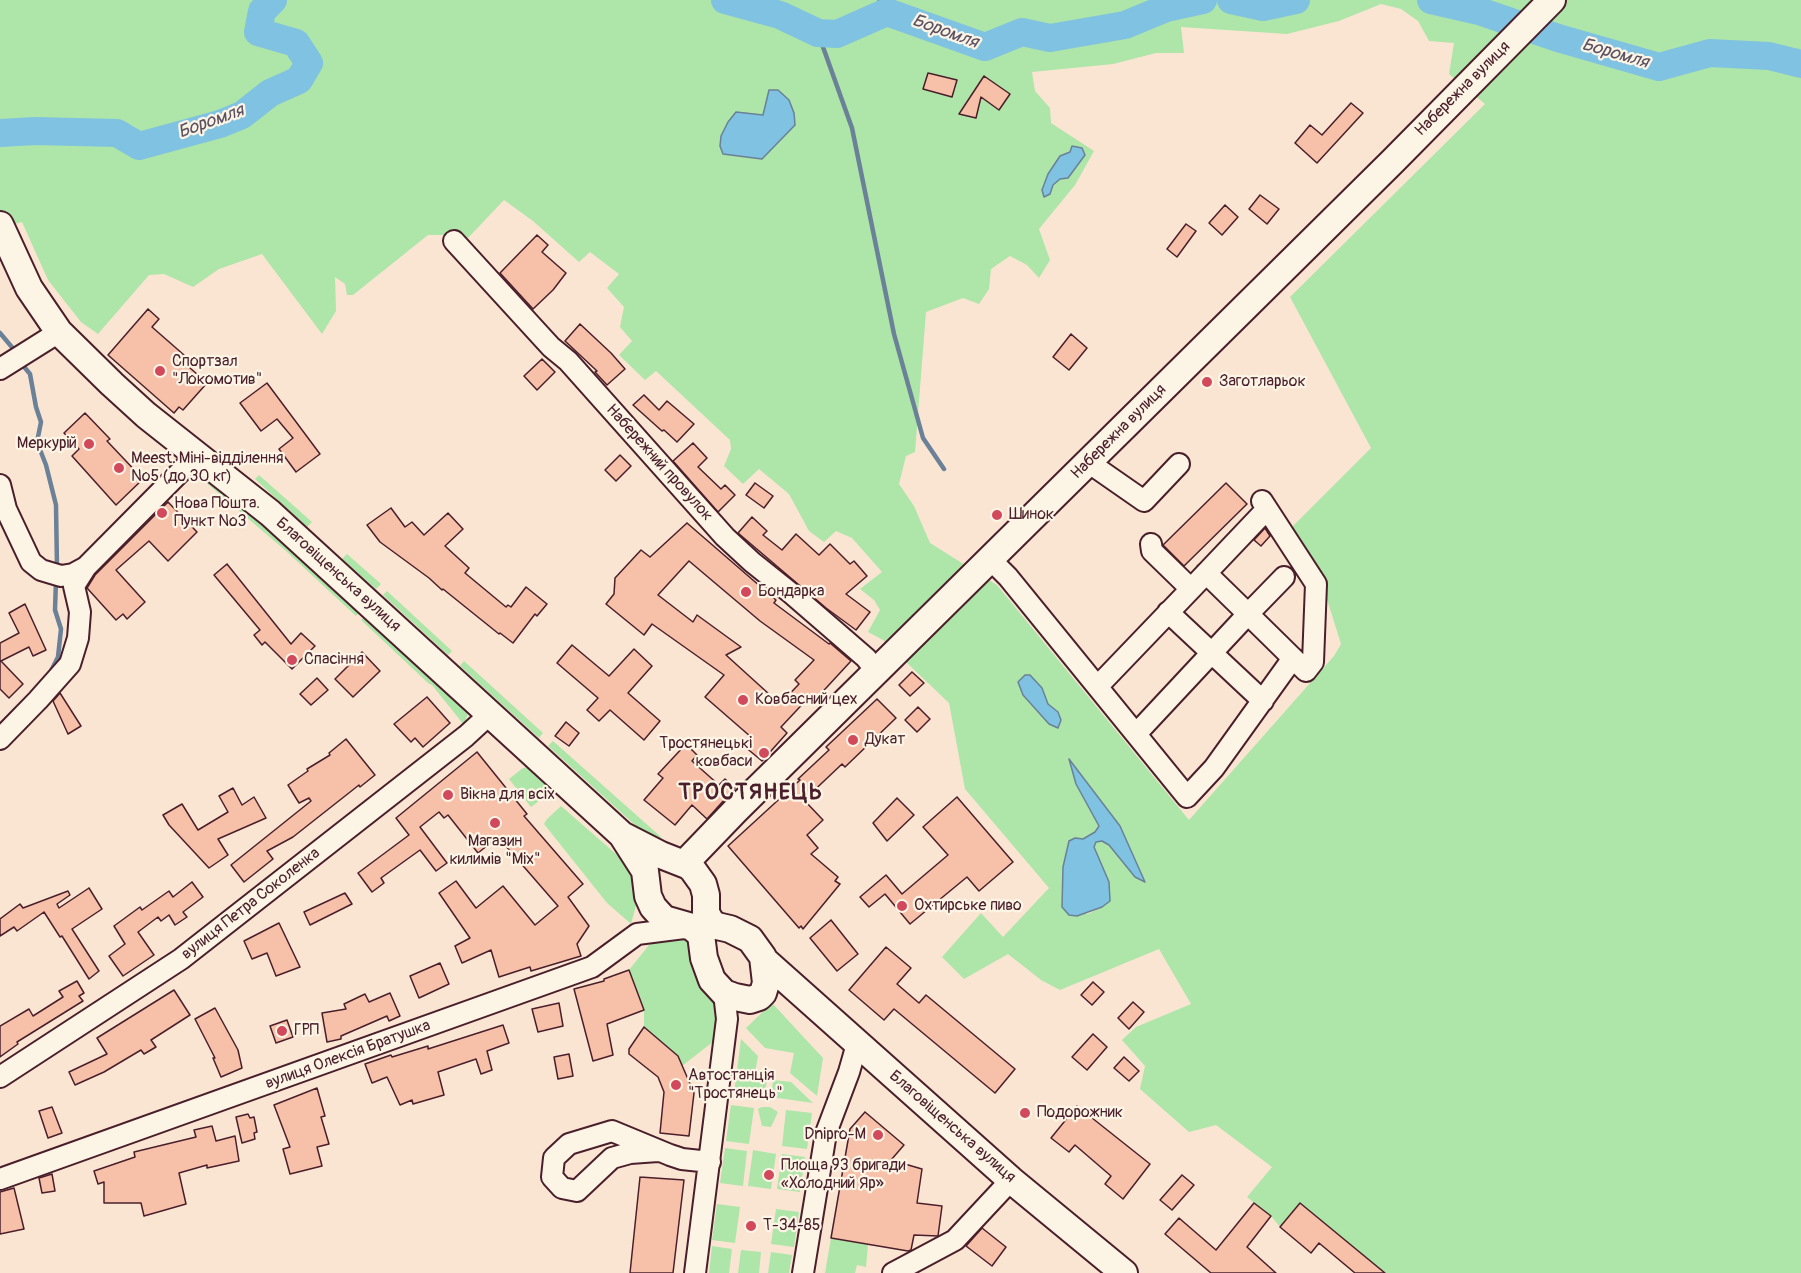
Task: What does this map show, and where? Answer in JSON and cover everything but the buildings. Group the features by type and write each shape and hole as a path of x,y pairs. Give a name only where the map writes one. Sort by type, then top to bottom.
{"main road":[{"name":"Набережна вулиця","path":"684,864 1552,0"},
{"name":"Благовіщенська вулиця","path":"0,225 29,288 59,332 146,415 270,513 653,863 684,864 693,870 703,884 706,895 703,954 709,975 756,988 805,997 1011,1180 1124,1273"},
{"name":"Благовіщенська вулиця","path":"653,863 651,904 664,919 704,927 730,929 750,939 756,988"},
{"path":"756,988 805,997"}],"street":[{"name":"Набережний провулок","path":"454,241 551,347 568,361 725,537 866,658 877,672"},
{"path":"0,369 59,332"},
{"path":"0,739 39,700 70,664 78,638 80,612 74,586 86,567 197,455"},
{"path":"1090,460 1098,469 1144,501 1179,464"},
{"path":"0,485 6,509 31,562 41,570 56,575 73,574 86,567"},
{"path":"1098,686 1206,573 1264,505 1316,584 1313,662 1306,671 1206,573"},
{"path":"1151,544 1152,550 1191,589"},
{"path":"990,560 1008,577 1187,797 1214,768 1293,658"},
{"path":"1136,734 1284,577"},
{"path":"1168,612 1263,701"},
{"name":"вулиця Петра Соколенка","path":"0,1077 181,959 457,743 490,714"},
{"path":"637,934 651,904"},
{"name":"вулиця Олексія Братушка","path":"0,1179 592,967 637,934 704,927"},
{"path":"695,1273 727,1019 756,988"},
{"path":"803,1273 826,1133 857,1044"},
{"path":"658,1151 630,1153 612,1158 577,1191 562,1188 552,1177 554,1158 569,1144 612,1131 682,1159 710,1162"},
{"path":"893,1273 955,1240 1011,1180"}],"green space":[{"path":"0,0 1801,0 1801,1273 1385,1273 1300,1203 1280,1227 1271,1216 1247,1197 1272,1167 1216,1125 1189,1132 1140,1089 1145,1066 1122,1040 1136,1027 1191,1004 1159,949 1060,990 1041,980 1008,954 964,979 942,957 981,913 1003,937 1049,888 965,789 949,703 883,640 868,632 880,610 874,600 860,589 882,572 852,538 836,531 824,542 809,531 789,494 759,469 743,484 724,466 731,449 730,440 656,371 645,380 619,355 632,341 620,327 624,307 607,288 619,274 590,252 579,262 533,221 504,200 468,238 454,248 445,235 428,235 353,295 347,295 345,284 335,277 336,311 322,334 262,254 219,269 193,287 164,274 149,275 98,334 81,322 48,280 22,222 0,228","holes":["1381,4 1401,9 1418,21 1429,41 1454,43 1449,74 1485,104 1290,297 1371,448 1289,530 1320,577 1341,644 1334,656 1189,820 997,585 930,543 914,506 899,484 906,456 915,452 926,312 963,298 979,304 989,289 991,269 1010,256 1027,265 1039,278 1050,260 1039,229 1075,185 1094,151 1051,123 1050,108 1035,91 1032,72 1113,64 1156,53 1184,53 1181,27 1287,34 1339,21","778,90 789,100 794,113 763,115","1030,675 1042,688 1048,704 1058,712 1058,728 1049,724 1023,695","1071,761 1120,826 1145,881 1135,877 1109,845 1102,841 1096,842 1094,847 1110,901 1088,914 1062,907 1063,867 1069,842 1075,838 1083,839 1095,832 1099,826 1076,784"]},
{"path":"192,466 253,514 360,611 356,616 286,551 190,469"},
{"path":"259,475 312,522 307,527 255,479"},
{"path":"347,554 381,584 376,589 342,559"},
{"path":"387,591 452,651 448,655 383,595"},
{"path":"365,616 465,708 468,713 464,725 432,685 361,620"},
{"path":"464,661 543,733 539,738 460,666"},
{"path":"553,741 661,838 646,835 548,746"},
{"path":"528,767 547,784 551,792 531,807 509,779 523,768"},
{"path":"561,806 639,874 638,898 631,924 607,903 544,824"},
{"path":"690,927 720,989 714,1041 682,1066 678,1056 644,1027 644,1010 629,970 649,945 668,930"},
{"path":"772,1003 823,1058 817,1096 790,1073 794,1053 765,1048 746,1028"},
{"path":"741,1039 758,1056 754,1079 767,1080 764,1098 734,1094"},
{"path":"773,1080 791,1082 813,1103 771,1097"},
{"path":"731,1105 754,1108 749,1144 726,1141"},
{"path":"770,1107 778,1112 771,1127 762,1126 758,1109"},
{"path":"786,1110 812,1113 807,1149 782,1146"},
{"path":"725,1148 747,1151 743,1186 720,1183"},
{"path":"753,1150 776,1154 771,1189 748,1186"},
{"path":"782,1154 805,1157 800,1192 777,1189"},
{"path":"717,1204 740,1207 735,1243 712,1240"},
{"path":"776,1209 799,1212 794,1247 771,1244"},
{"path":"831,1238 868,1245 866,1267 857,1265 855,1273 825,1273"},
{"path":"712,1246 732,1249 729,1273 709,1273"},
{"path":"741,1250 761,1252 759,1273 738,1273"},
{"path":"771,1252 792,1255 789,1273 768,1273"}],"water":[{"path":"769,90 778,90 789,100 794,113 795,125 762,159 723,154 720,146 721,136 728,122 736,112 763,115"},
{"path":"1072,146 1082,148 1085,155 1068,178 1060,179 1053,185 1050,194 1044,197 1042,190 1048,174 1060,156 1070,152"},
{"path":"1025,675 1030,675 1042,688 1048,704 1058,712 1061,720 1058,728 1049,724 1023,695 1018,682"},
{"path":"1069,759 1120,826 1145,882 1135,877 1109,845 1102,841 1096,842 1094,847 1109,882 1110,901 1102,907 1077,916 1069,915 1062,907 1063,867 1069,841 1075,838 1083,839 1095,832 1099,826 1076,784"}],"waterway":[{"name":"Боромля","path":"0,133 35,131 117,133 139,146 220,124 242,115 270,93 299,80 309,63 296,43 258,32 262,11 273,0"},
{"name":"Боромля","path":"725,0 780,15 818,33 837,34 887,12 985,47 1022,32 1050,38 1125,25 1166,8 1203,0"},
{"path":"874,18 880,0"},
{"name":"Боромля","path":"1231,0 1263,7 1296,0"},
{"name":"Боромля","path":"1431,0 1479,11 1558,38 1659,67 1710,53 1769,56 1801,64"},
{"path":"818,33 852,128 894,334 923,438 944,469"},
{"path":"0,333 16,352"},
{"path":"21,363 30,374 41,422 37,442 46,465 56,505 57,568"},
{"path":"51,671 58,657 61,629 55,610 56,580"}],"place":[{"name":"Спортзал \"Локомотив\"","path":"160,371"},
{"name":"Заготларьок","path":"1207,382"},
{"name":"Меркурій","path":"89,444"},
{"name":"Meest. Міні-відділення №5 (до 30 кг)","path":"119,468"},
{"name":"Нова Пошта. Пункт №3","path":"162,513"},
{"name":"Шинок","path":"997,515"},
{"name":"Бондарка","path":"746,592"},
{"name":"Спасіння","path":"292,660"},
{"name":"Ковбасний цех","path":"743,700"},
{"name":"Дукат","path":"853,740"},
{"name":"Тростянецькі ковбаси","path":"764,753"},
{"name":"Вікна для всіх","path":"448,795"},
{"name":"Магазин килимів \"Mix\"","path":"495,823"},
{"name":"Охтирське пиво","path":"902,906"},
{"name":"ГРП","path":"282,1031"},
{"name":"Автостанція \"Тростянець\"","path":"676,1085"},
{"name":"Подорожник","path":"1025,1113"},
{"name":"Dnipro-M","path":"878,1135"},
{"name":"Площа 93 бригади «Холодний Яр»","path":"769,1175"},
{"name":"Т-34-85","path":"751,1226"}],"district":[{"name":"ТРОСТЯНЕЦЬ","path":"751,793"}]}
